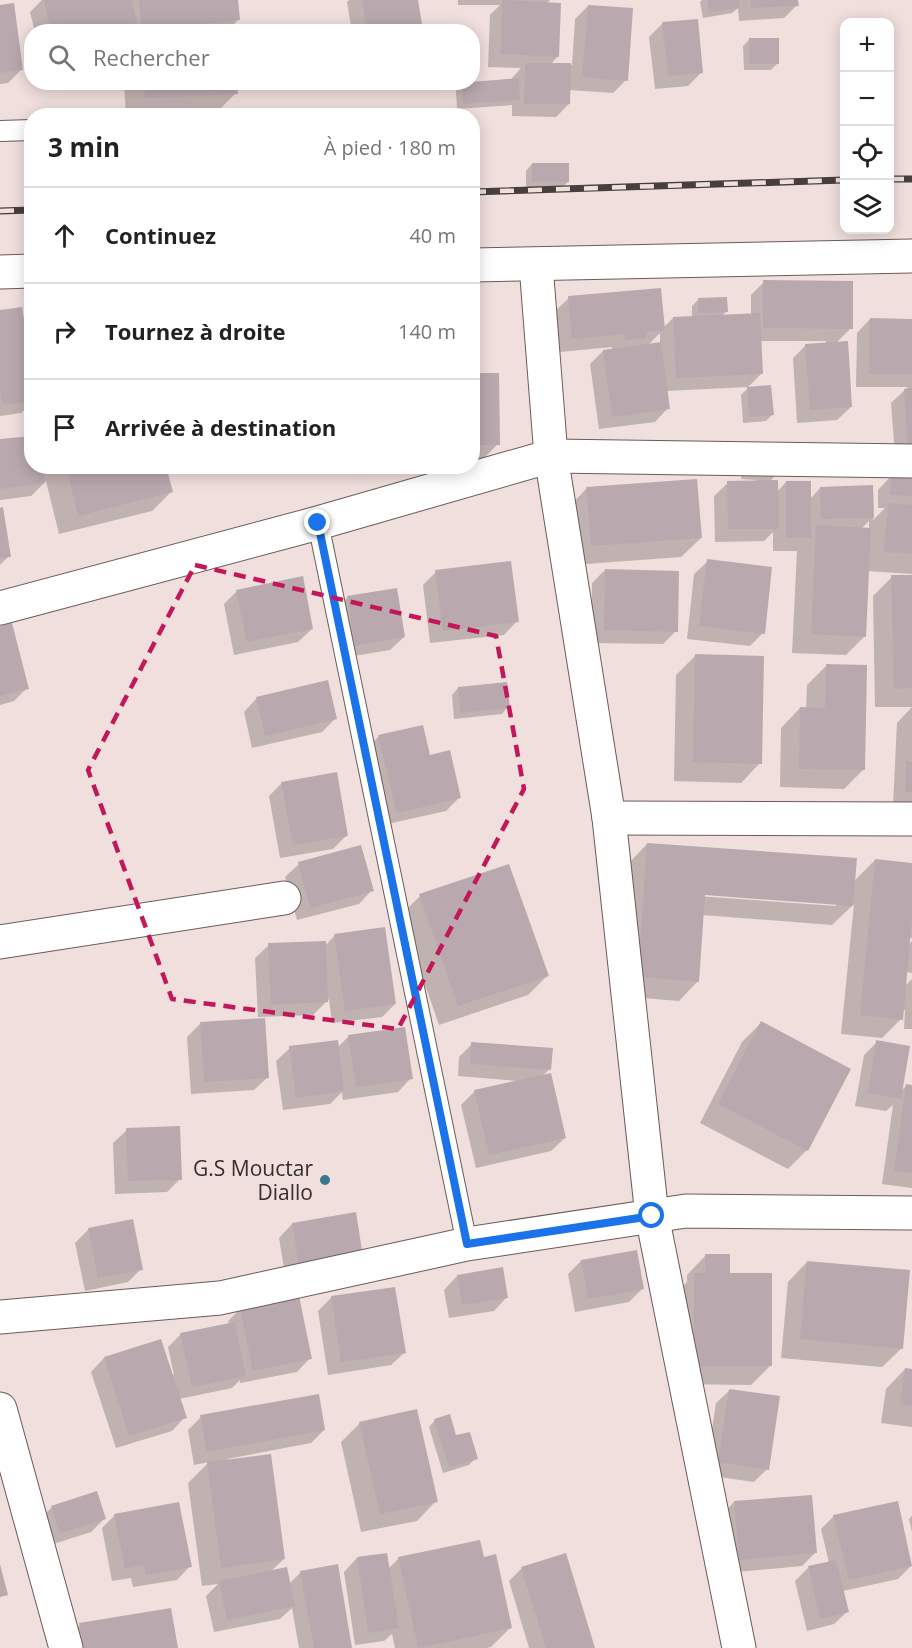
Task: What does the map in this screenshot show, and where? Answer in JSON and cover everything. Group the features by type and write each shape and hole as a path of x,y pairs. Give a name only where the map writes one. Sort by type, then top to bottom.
{"street":[{"path":"480,266 912,256"},
{"path":"536,265 550,456 609,818 652,1216 739,1648"},
{"path":"0,272 24,271"},
{"path":"0,608 318,523 550,456 912,461"},
{"path":"609,818 912,819"},
{"path":"0,942 284,898"},
{"path":"0,1317 220,1298 467,1244 686,1211 912,1213"},
{"path":"0,1408 66,1648"}],"lane":[{"path":"0,131 24,130"},
{"path":"318,523 467,1244"}],"highlighted area":[{"path":"195,565 496,636 524,789 398,1029 172,999 88,770"}],"building":[{"path":"44,0 132,0 137,23 133,24 49,24"},
{"path":"139,0 238,0 240,20 201,24 141,24"},
{"path":"362,0 418,0 422,24 366,24"},
{"path":"502,0 561,3 559,57 501,54"},
{"path":"707,0 739,0 740,8 709,12"},
{"path":"751,0 798,0 799,6 751,8"},
{"path":"14,3 23,70 0,73 0,5"},
{"path":"588,5 633,8 628,81 582,77"},
{"path":"698,19 703,73 668,76 662,22"},
{"path":"749,38 779,38 779,64 749,64"},
{"path":"525,63 571,63 570,104 524,104"},
{"path":"519,78 520,100 463,104 462,90 480,90 480,81"},
{"path":"144,90 238,90 238,94 145,98"},
{"path":"532,163 569,163 569,182 532,181"},
{"path":"763,280 853,281 853,329 763,328"},
{"path":"661,288 665,330 646,332 646,338 625,340 625,334 572,339 568,296"},
{"path":"727,297 728,312 698,313 698,298"},
{"path":"22,307 24,402 2,405 0,310"},
{"path":"760,313 763,374 676,378 673,317"},
{"path":"870,318 912,319 912,374 869,374"},
{"path":"848,341 852,407 810,410 805,344"},
{"path":"661,342 670,409 612,417 603,350"},
{"path":"480,373 499,373 500,445 480,445"},
{"path":"771,385 774,415 749,417 747,387"},
{"path":"912,388 912,443 907,443 904,389"},
{"path":"24,437 24,474 44,474 45,483 0,489 0,439"},
{"path":"68,474 168,474 173,492 78,516"},
{"path":"891,475 912,476 912,496 890,495"},
{"path":"697,479 702,538 591,546 586,487"},
{"path":"778,480 779,529 728,529 727,481"},
{"path":"786,481 811,481 811,538 786,538"},
{"path":"873,485 874,518 821,519 820,487"},
{"path":"888,503 912,505 912,554 884,552"},
{"path":"3,507 11,557 0,558 0,508"},
{"path":"816,525 871,528 866,637 811,634"},
{"path":"707,559 772,567 765,634 699,626"},
{"path":"511,561 519,622 443,631 435,570"},
{"path":"605,569 679,571 678,632 604,630"},
{"path":"891,575 912,575 912,688 894,689"},
{"path":"303,576 313,629 247,642 236,590"},
{"path":"397,588 405,637 355,646 347,596"},
{"path":"12,623 29,689 0,696 0,626"},
{"path":"695,654 764,656 762,764 693,762"},
{"path":"826,664 867,665 865,770 799,769 800,707 825,708"},
{"path":"328,680 337,719 265,736 256,697"},
{"path":"507,682 510,708 460,713 458,687"},
{"path":"423,725 430,755 450,750 461,798 397,813 378,735"},
{"path":"906,761 912,762 912,792 905,792"},
{"path":"337,772 348,836 293,845 281,782"},
{"path":"647,843 857,858 853,906 705,895 699,982 638,977"},
{"path":"361,845 374,891 310,908 298,862"},
{"path":"875,859 912,863 912,918 903,1020 860,1015"},
{"path":"509,864 549,976 458,1006 419,894"},
{"path":"385,927 396,1004 345,1011 334,934"},
{"path":"326,941 328,1002 271,1005 268,943"},
{"path":"265,1018 269,1078 204,1082 200,1022"},
{"path":"761,1021 851,1069 808,1151 718,1104"},
{"path":"405,1027 413,1079 356,1087 348,1035"},
{"path":"338,1040 344,1091 296,1098 289,1046"},
{"path":"876,1040 910,1046 901,1099 868,1093"},
{"path":"471,1042 553,1048 551,1070 470,1064"},
{"path":"551,1073 566,1138 489,1155 474,1090"},
{"path":"906,1084 912,1085 912,1173 894,1171"},
{"path":"180,1126 182,1180 128,1181 126,1128"},
{"path":"356,1212 363,1257 299,1267 292,1223"},
{"path":"133,1219 143,1270 98,1278 88,1228"},
{"path":"637,1250 644,1289 588,1299 581,1260"},
{"path":"705,1254 730,1254 730,1273 772,1273 772,1366 694,1366 694,1273 706,1273"},
{"path":"807,1261 910,1270 903,1349 800,1339"},
{"path":"503,1267 508,1298 462,1305 457,1275"},
{"path":"395,1287 406,1353 341,1362 331,1296"},
{"path":"299,1296 312,1359 253,1371 240,1307"},
{"path":"235,1322 246,1376 192,1387 180,1333"},
{"path":"161,1339 187,1418 129,1436 104,1357"},
{"path":"905,1368 912,1369 912,1406 900,1404"},
{"path":"729,1389 780,1396 769,1470 718,1462"},
{"path":"319,1394 325,1430 207,1452 200,1415"},
{"path":"417,1409 438,1502 380,1514 359,1422"},
{"path":"450,1414 456,1435 470,1432 478,1459 449,1467 434,1419"},
{"path":"271,1454 285,1559 221,1568 207,1462"},
{"path":"97,1491 106,1519 60,1533 51,1506"},
{"path":"812,1495 817,1553 739,1560 734,1501"},
{"path":"898,1501 912,1566 849,1580 833,1515"},
{"path":"179,1502 192,1567 146,1575 144,1565 125,1569 114,1514"},
{"path":"480,1540 484,1557 496,1554 512,1628 418,1648 398,1557"},
{"path":"387,1553 399,1628 368,1633 357,1557"},
{"path":"566,1553 595,1648 546,1648 521,1567"},
{"path":"836,1560 849,1612 820,1619 808,1566"},
{"path":"0,1564 8,1595 0,1597"},
{"path":"338,1564 352,1648 314,1648 300,1571"},
{"path":"287,1567 295,1606 227,1620 219,1581"},
{"path":"171,1608 178,1648 84,1648 79,1623"}],"railway":[{"path":"894,179 912,179"},
{"path":"480,192 840,180"},
{"path":"0,211 24,210"}],"place":[{"name":"G.S Mouctar Diallo","path":"325,1180"}],"route":[{"path":"318,523 467,1244 652,1216"}]}
